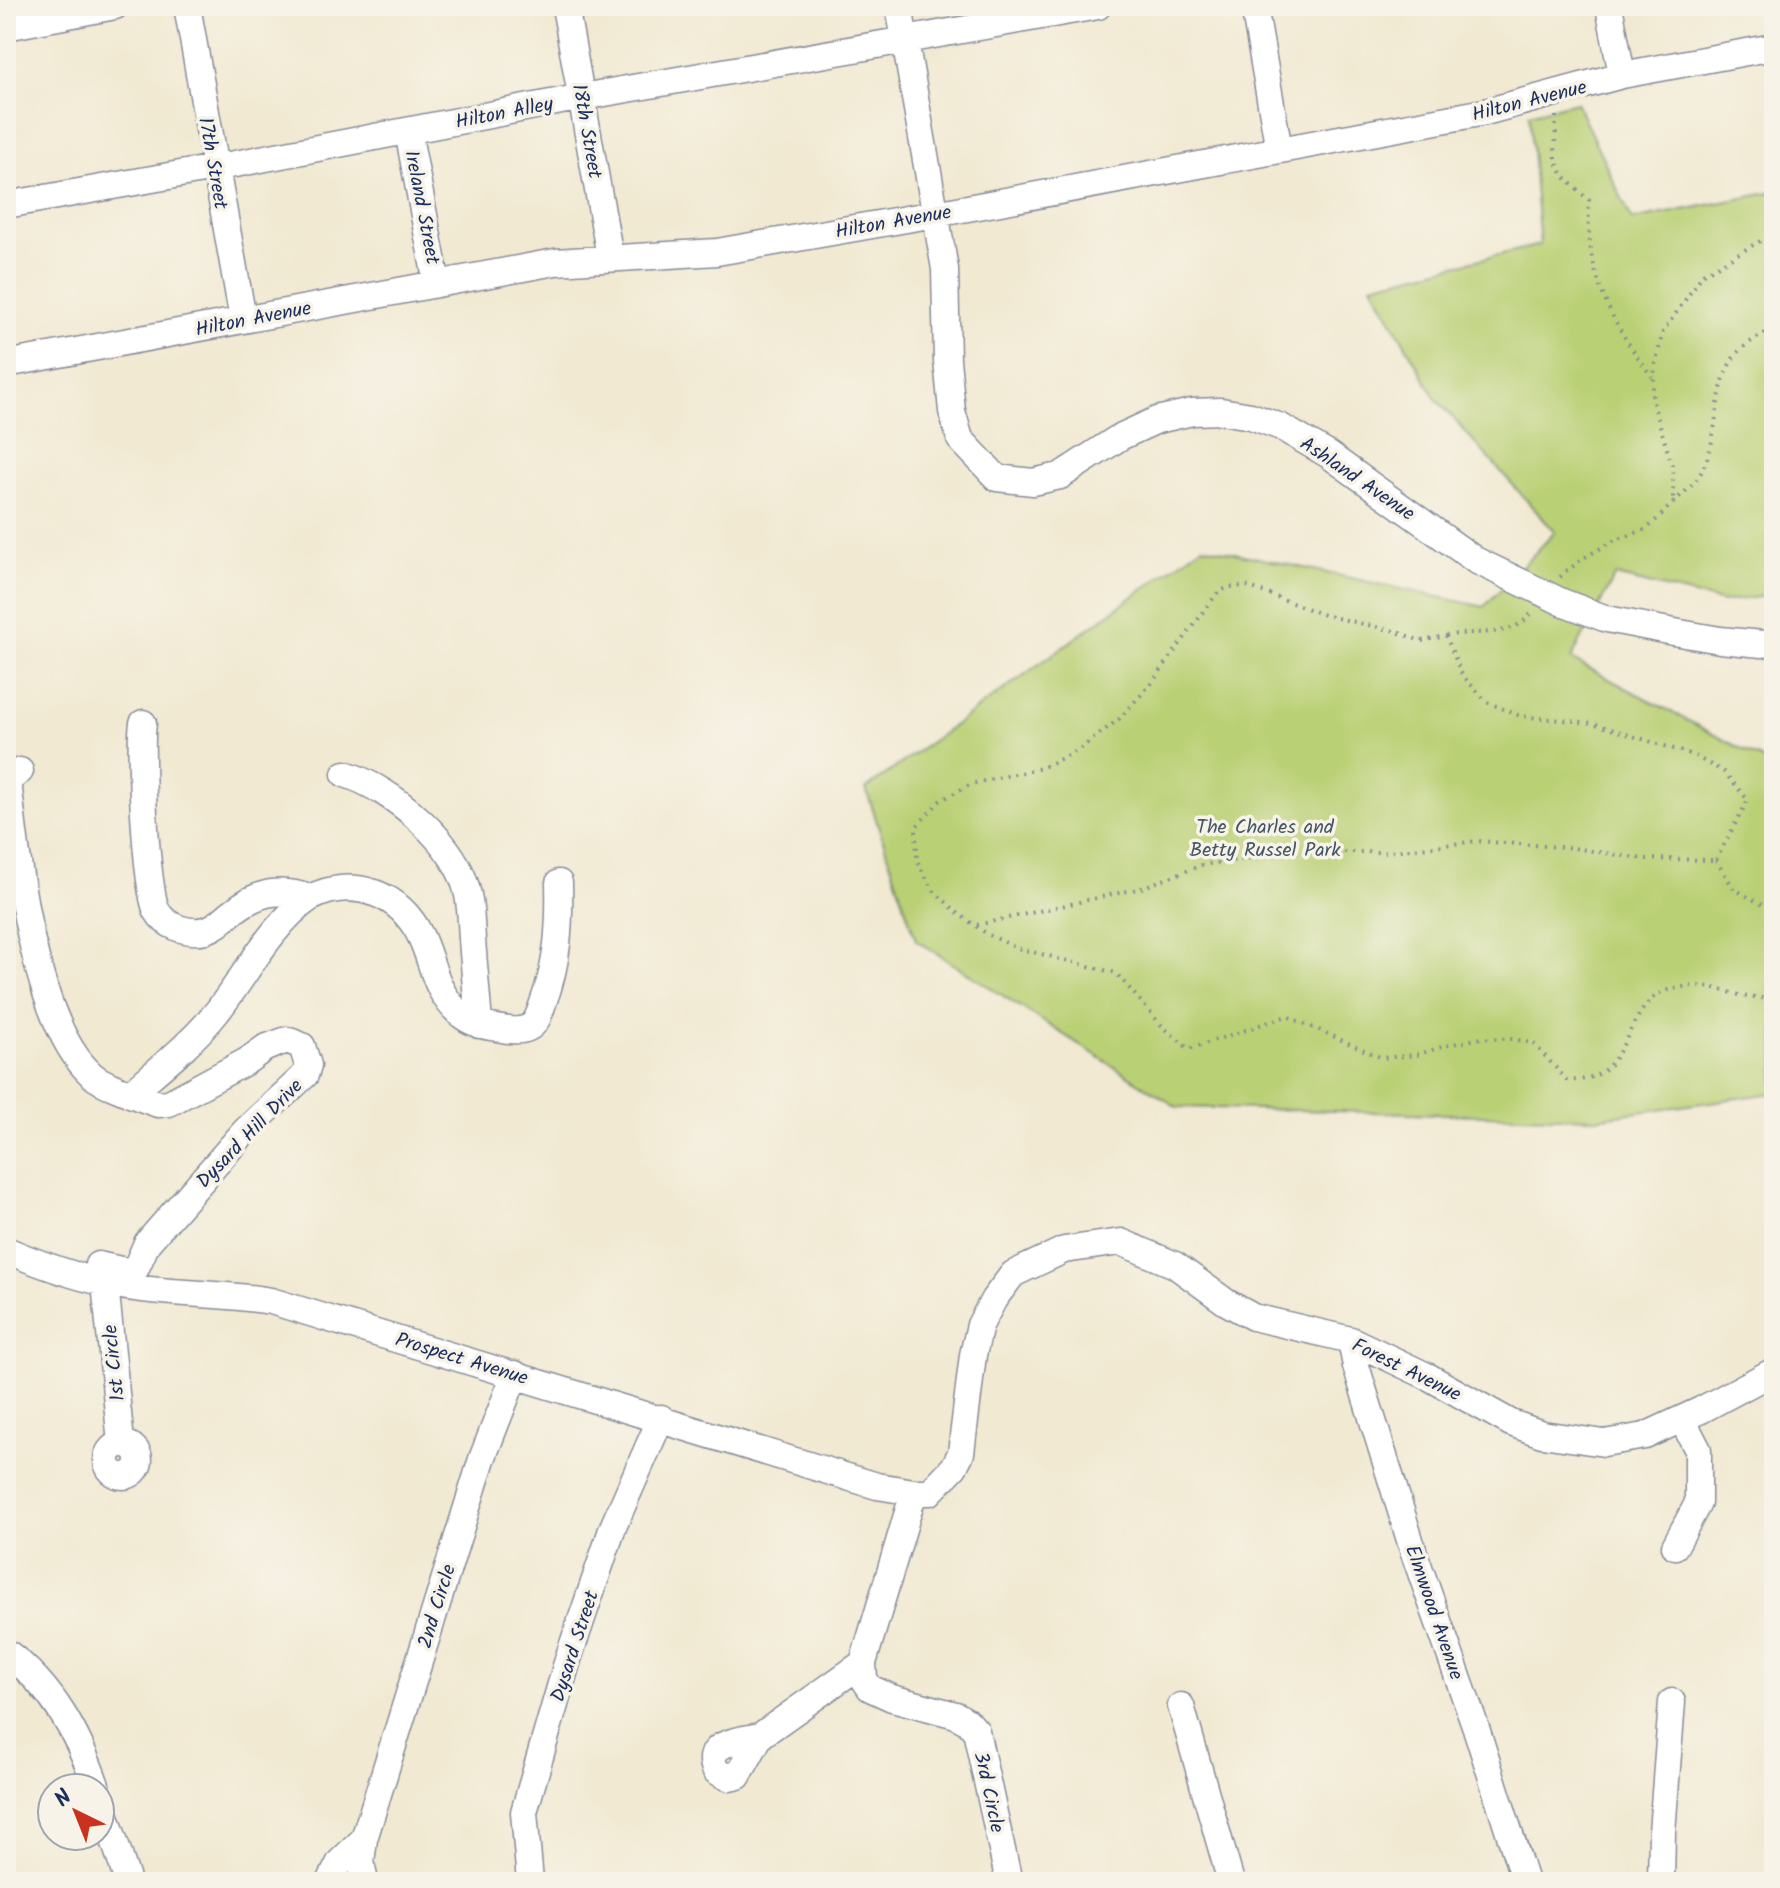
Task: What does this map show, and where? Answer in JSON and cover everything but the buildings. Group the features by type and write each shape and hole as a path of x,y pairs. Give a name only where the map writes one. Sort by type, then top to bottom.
{"street":[{"path":"6,27 115,6"},
{"name":"17th Street","path":"187,6 243,319"},
{"name":"18th Street","path":"565,6 610,257"},
{"name":"Ashland Avenue","path":"899,6 945,269 947,360 952,411 960,439 997,478 1033,482 1060,476 1120,437 1157,420 1192,412 1221,411 1251,416 1281,427 1329,455 1475,560 1562,602 1607,619 1674,632 1720,640 1762,644 1774,642"},
{"name":"Hilton Alley","path":"6,205 582,97 1098,6"},
{"path":"1254,6 1279,150"},
{"path":"1609,6 1622,75"},
{"name":"Hilton Avenue","path":"6,364 555,262 717,252 935,214 1485,112 1622,75 1774,47"},
{"name":"Ireland Street","path":"408,131 437,284"},
{"path":"143,723 143,783 150,875 155,908 160,916 175,928 205,930 268,892 290,891 310,898"},
{"name":"Dysard Hill Drive","path":"9,1252 84,1261 125,1271 136,1268 147,1243 245,1131 305,1075 308,1065 302,1046 287,1040 265,1048 169,1103 158,1104 130,1094 89,1072 61,1033 42,975 26,904 8,780 20,771"},
{"path":"345,774 363,779 415,816 430,830 458,867 468,895 479,1025"},
{"path":"130,1094 181,1050 214,1015 297,906 335,888 371,890 384,896 408,917 421,938 433,974 447,1000 461,1015 479,1025 524,1030 537,1018 555,962 560,933 559,883"},
{"name":"Forest Avenue","path":"914,1492 930,1492 954,1467 961,1453 973,1355 980,1325 994,1299 1013,1274 1064,1250 1121,1242 1175,1265 1226,1302 1253,1317 1351,1340 1429,1377 1511,1423 1542,1434 1604,1443 1645,1436 1774,1371"},
{"name":"Prospect Avenue","path":"9,1252 105,1283 271,1301 877,1486 914,1492"},
{"name":"1st Circle","path":"105,1283 121,1443"},
{"name":"Elmwood Avenue","path":"1351,1340 1356,1366 1414,1553 1476,1728 1525,1882"},
{"name":"2nd Circle","path":"365,1882 361,1862 364,1839 482,1459 515,1374"},
{"name":"Dysard Street","path":"530,1882 524,1812 569,1656 613,1527 661,1418"},
{"path":"1675,1546 1698,1503 1698,1450 1682,1419"},
{"path":"760,1736 863,1663 914,1492"},
{"path":"6,1652 26,1667 61,1707 91,1772"},
{"name":"3rd Circle","path":"863,1663 864,1679 870,1688 956,1715 976,1731 1009,1882"},
{"path":"1661,1882 1672,1702"},
{"path":"1181,1706 1231,1882"},
{"name":"2nd Circle","path":"330,1882 340,1862 364,1839"},
{"path":"116,1846 128,1882"}],"path":[{"path":"1556,95 1555,164 1570,184 1589,200 1588,225 1602,297 1624,340 1654,379"},
{"path":"1774,233 1703,274 1663,332 1652,399 1673,469 1673,503 1698,477 1709,455 1724,381 1734,357 1774,328"},
{"path":"1716,860 1748,800 1724,772 1693,755 1592,723 1520,716 1487,702 1462,675 1446,636 1421,641 1394,631 1324,615 1247,586 1229,587 1218,592 1151,684 1119,719 1079,750 1041,768 971,784 940,801 916,827 917,861 933,890 976,926 1017,948 1116,973 1162,1026 1189,1049 1287,1016 1382,1058 1416,1055 1481,1038 1533,1043 1567,1080 1580,1081 1598,1076 1621,1050 1636,1019 1660,993 1694,984 1726,989 1758,1001 1774,996"},
{"path":"976,926 1141,888 1202,865 1295,852 1385,852 1478,841 1573,848 1644,859 1716,860"},
{"path":"1716,860 1734,889 1774,911"}],"green space":[{"name":"The Charles and Betty Russel Park","path":"1576,102 1632,220 1774,192 1774,595 1723,602 1615,576 1571,659 1774,766 1774,1093 1596,1118 1177,1107 916,940 866,789 1203,546 1484,607 1555,532 1436,399 1372,285 1540,245 1529,114"}]}
